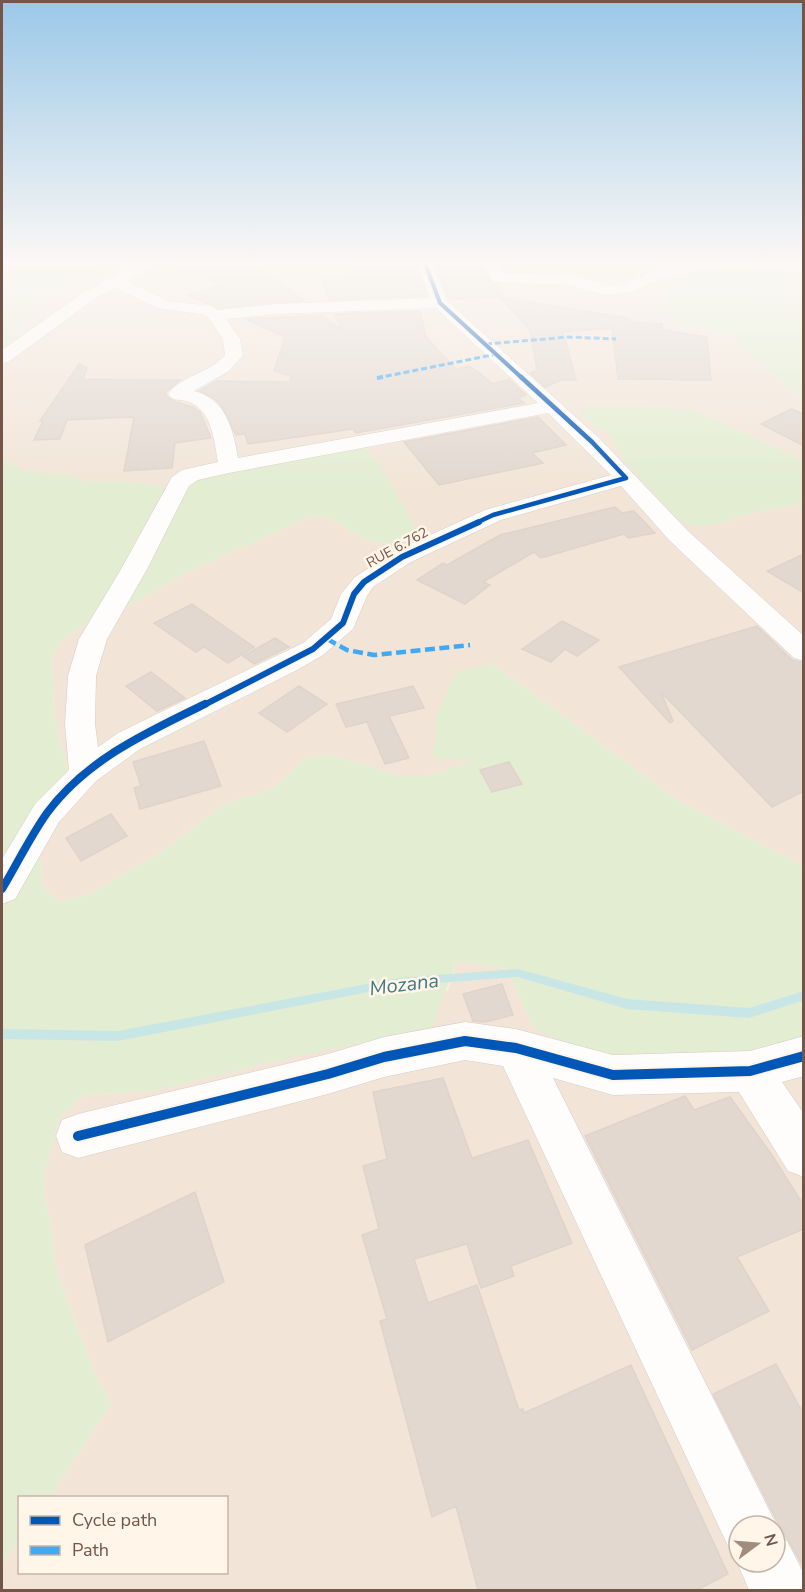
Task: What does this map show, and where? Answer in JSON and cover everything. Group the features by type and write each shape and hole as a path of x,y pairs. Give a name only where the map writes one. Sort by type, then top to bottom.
{"street":[{"path":"2,358 30,337"},
{"path":"230,466 221,422 211,407 194,394 178,393 231,362 236,353 236,345 232,337"},
{"path":"478,337 553,406 626,478 679,536 804,652"},
{"path":"85,773 80,724 82,676 93,639 133,571 180,482 190,475 230,466 553,406"},
{"name":"RUE 6.762","path":"2,889 47,813 85,773 129,741 313,649 343,623 354,594 364,582 402,557 493,515 626,478"},
{"path":"78,1136 429,1046 465,1041 516,1048 613,1076 750,1071 804,1056"},
{"path":"516,1048 742,1514"},
{"path":"750,1071 804,1155"},
{"path":"772,1574 780,1590"}],"shaded area":[{"path":"13,337 734,337 764,368 803,398 803,462 793,455 694,410 580,415 610,435 622,458 719,524 747,514 803,503 803,866 677,800 493,664 476,761 428,776 401,776 331,755 306,757 274,788 223,805 163,851 90,894 60,902 42,886 39,844 71,784 54,718 52,655 61,641 93,618 134,603 183,574 309,517 327,516 362,538 380,543 399,544 267,466 233,470 168,488 137,482 82,481 69,475 24,471 2,457 2,350 9,345"},
{"path":"457,962 507,969 534,1028 803,1046 803,1590 2,1590 2,1565 18,1541 18,1574 228,1574 228,1496 51,1496 111,1404 93,1369 57,1273 43,1180 59,1119 83,1095 154,1091 278,1060 448,990"}],"green space":[{"path":"2,337 13,337 9,345 2,350"},
{"path":"734,337 803,337 803,398 764,368"},
{"path":"611,406 694,410 793,455 803,462 803,503 747,514 719,524 700,526 680,522 622,458 610,435 579,415 582,408"},
{"path":"362,446 377,460 415,527 414,537 399,544 380,543 362,538 327,516 309,517 183,574 134,603 93,618 61,641 52,655 54,718 71,784 39,844 42,886 60,902 90,894 163,851 223,805 274,788 306,757 331,755 401,776 428,776 474,761 433,758 437,714 457,671 493,664 677,800 803,866 803,1046 712,1060 589,1053 534,1028 507,969 457,962 431,1028 278,1060 154,1091 83,1095 59,1119 43,1180 57,1273 93,1369 111,1404 51,1496 18,1496 18,1541 2,1565 2,457 24,471 69,475 82,481 137,482 168,488 233,470 267,466"}],"building":[{"path":"285,337 426,337 456,369 470,366 493,384 509,379 526,395 518,398 524,403 356,433 353,429 248,444 245,434 236,435 222,407 215,399 199,391 217,381 290,382 291,376 274,371"},
{"path":"531,337 564,337 576,380 561,380 545,387 530,373 537,370"},
{"path":"613,337 707,337 711,380 618,379"},
{"path":"79,364 87,368 83,379 180,380 166,392 166,395 173,401 193,407 200,412 211,438 175,443 172,468 124,471 134,417 67,420 60,439 34,440 43,421 40,421"},
{"path":"791,409 804,414 804,446 761,424"},
{"path":"538,417 566,445 532,453 543,463 439,485 404,442"},
{"path":"615,507 622,513 634,511 655,533 628,538 624,534 541,558 534,552 483,582 490,585 465,604 417,580 443,563 447,565 500,535"},
{"path":"804,554 804,593 767,571"},
{"path":"192,604 254,647 228,663 204,647 196,652 154,623"},
{"path":"562,621 599,640 577,656 565,649 551,662 522,649"},
{"path":"757,626 792,660 804,663 804,791 772,807 661,692 673,721 670,723 619,667"},
{"path":"275,638 289,647 254,664 243,656"},
{"path":"151,672 185,698 157,711 126,686"},
{"path":"299,686 327,704 287,732 259,713"},
{"path":"413,686 424,708 389,716 409,758 385,764 367,722 346,727 336,704"},
{"path":"204,741 221,786 140,809 134,788 141,786 133,762"},
{"path":"509,762 522,784 492,792 480,770"},
{"path":"111,814 127,836 81,861 66,838"},
{"path":"502,984 513,1015 485,1022 473,1021 463,994"},
{"path":"443,1078 472,1158 528,1140 572,1243 511,1266 514,1276 481,1288 467,1244 414,1259 428,1303 477,1285 519,1410 523,1409 524,1413 631,1365 728,1574 697,1590 478,1590 456,1506 432,1517 380,1321 387,1319 362,1235 379,1229 363,1166 387,1159 373,1092"},
{"path":"685,1096 694,1110 730,1097 772,1155 804,1206 804,1229 737,1257 769,1311 692,1350 585,1136"},
{"path":"195,1192 224,1282 108,1342 85,1245"},
{"path":"776,1364 804,1415 804,1568 787,1538 787,1514 773,1514 713,1394"}],"waterway":[{"name":"Mozana","path":"2,1034 118,1036 399,982 518,973 627,1004 749,1013 804,995"}],"marked path":[{"path":"486,344 565,337"},
{"path":"575,337 616,339"},
{"path":"377,378 497,354"},
{"path":"327,639 347,650 374,655 470,645"}],"cycle path":[{"path":"2,889 47,813 85,773 129,741 313,649 343,623 354,594 364,582 402,557 493,515 626,478 592,442 478,337"},
{"path":"78,1136 328,1074 384,1057 465,1041 516,1048 613,1075 750,1071 804,1056"}]}
